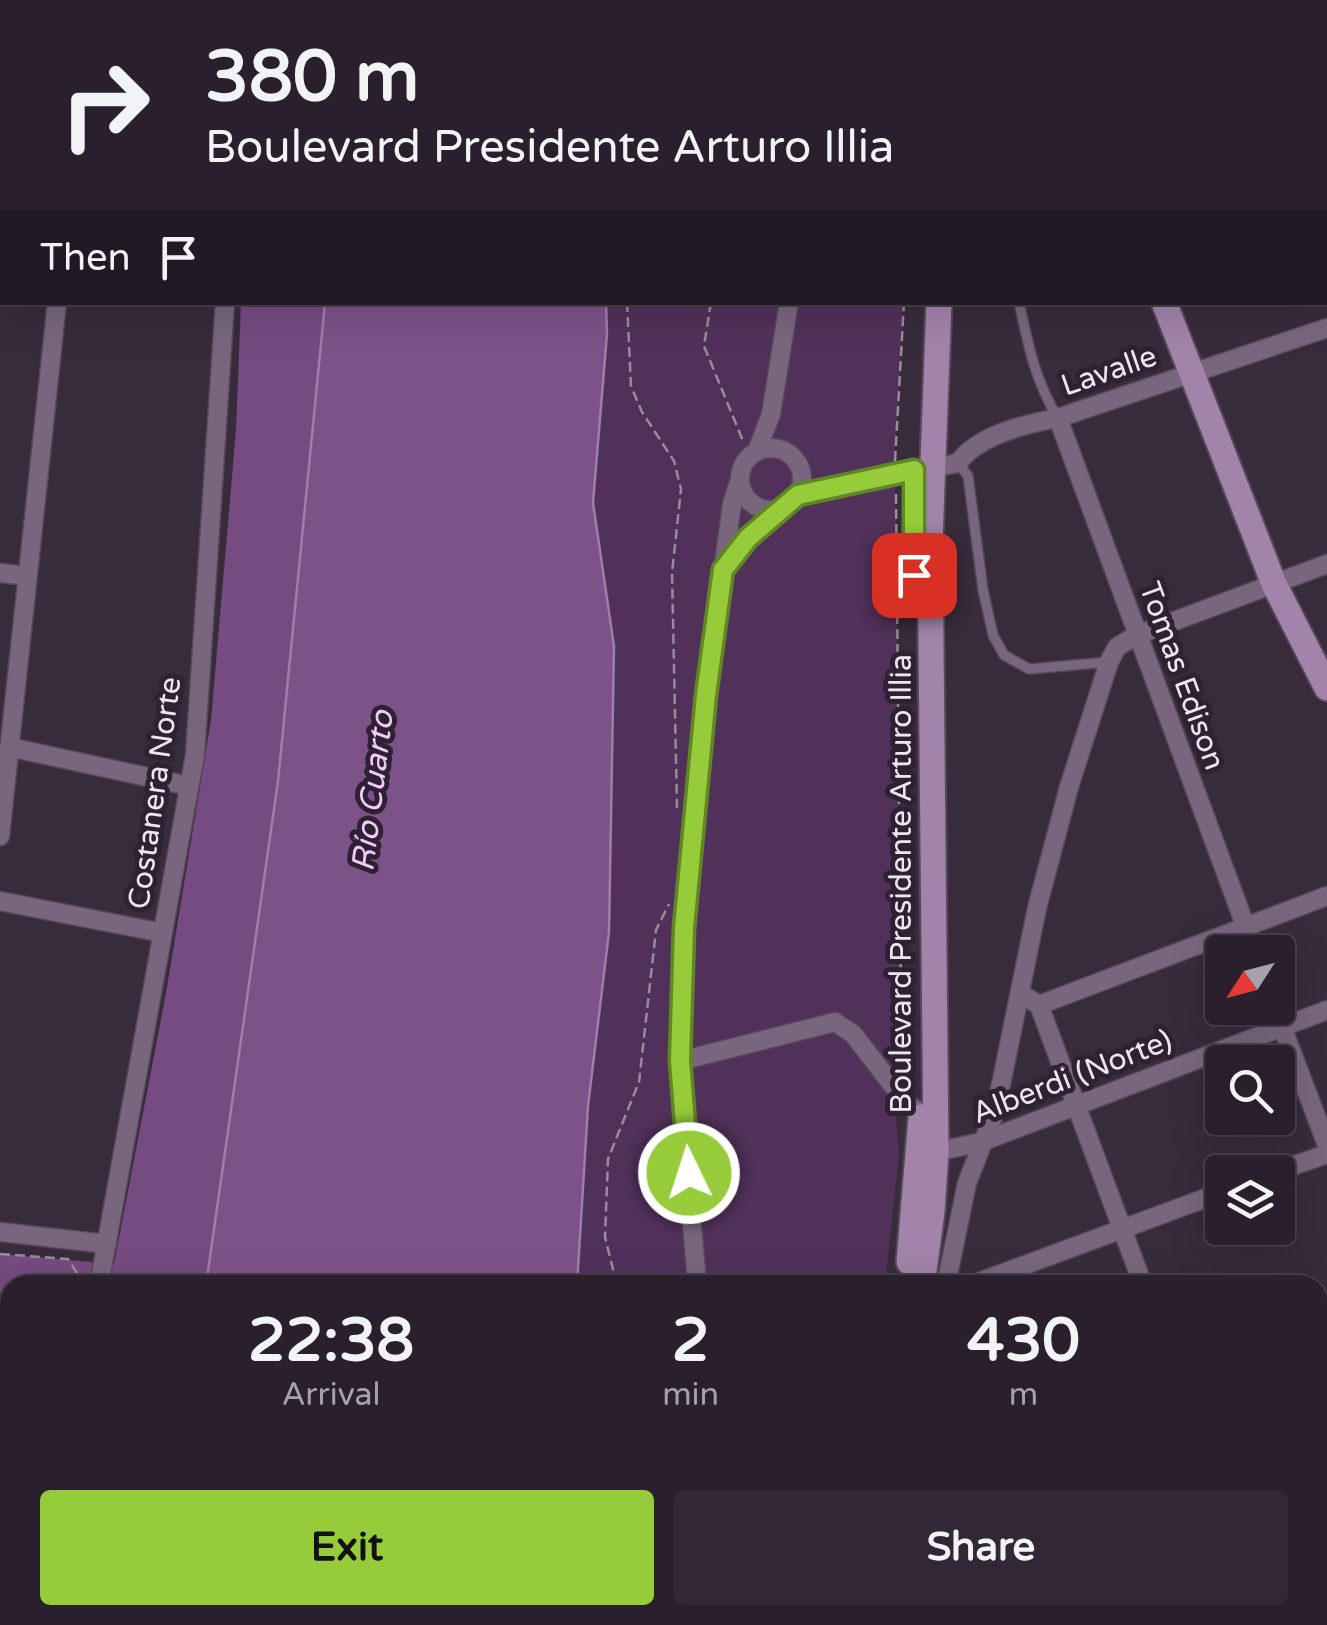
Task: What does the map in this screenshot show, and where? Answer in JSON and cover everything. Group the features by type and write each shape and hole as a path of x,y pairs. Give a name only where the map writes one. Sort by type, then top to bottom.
{"main road":[{"name":"Boulevard Presidente Arturo Illia","path":"921,1275 913,471 922,305"},
{"name":"Boulevard Presidente Arturo Illia","path":"913,471 939,305"},
{"path":"1165,305 1198,371 1327,688"},
{"path":"1183,305 1198,371"},
{"path":"1281,582 1327,658"},
{"name":"Boulevard Presidente Arturo Illia","path":"910,1275 918,1258 941,1151 921,1113"}],"street":[{"path":"0,836 56,305"},
{"name":"Costanera Norte","path":"101,1275 194,755 225,305"},
{"path":"696,1275 680,1061 684,928 706,695 732,504 740,478 760,452 771,414 789,305"},
{"name":"Lavalle","path":"798,495 958,463 966,451 1030,423 1058,418 1327,328"},
{"name":"Tomas Edison","path":"1058,418 1249,935"},
{"path":"760,452 792,456 827,490"},
{"path":"723,570 748,538 798,495 802,485 798,464"},
{"path":"740,478 741,488 752,504 780,509"},
{"path":"954,1275 967,1183 999,1094 1042,891 1069,788 1109,662 1117,648 1137,635 1327,564"},
{"path":"0,574 27,576"},
{"path":"9,747 189,786"},
{"path":"1039,1005 1327,896"},
{"path":"0,900 163,933"},
{"path":"1020,994 1039,1005 1139,1275"},
{"name":"Alberdi (Norte)","path":"941,1151 981,1142 1327,1010"},
{"path":"680,1061 835,1022 854,1034 921,1113"},
{"path":"1282,1026 1327,1145"},
{"path":"941,1151 976,1126 999,1094"},
{"path":"1295,1165 1327,1154"},
{"path":"998,1275 1205,1198"},
{"path":"0,1232 106,1244"},
{"path":"918,1258 944,1275"}],"lane":[{"path":"1020,305 1033,368 1042,393 1058,418"},
{"path":"958,463 968,476 983,590 993,635 1004,655 1029,669 1109,662"}],"path":[{"path":"628,305 631,386 642,412 674,462 682,489 672,572 677,810"},
{"path":"711,305 704,346 760,452"},
{"path":"904,305 913,471 901,998 921,1113"},
{"path":"614,1275 605,1237 608,1159 639,1082 656,930 674,895"},
{"path":"0,1254 68,1259 76,1275"}],"shaded area":[{"path":"241,305 325,305 278,781 207,1275 0,1275 0,1254 114,1264 166,993 211,720 236,430"},
{"path":"606,305 904,305 895,451 899,1154 886,1275 578,1275 588,1106 609,932 614,646 593,503"}],"water":[{"name":"Río Cuarto","path":"325,305 606,305 593,503 614,646 609,932 588,1106 578,1275 207,1275 278,781"}],"route":[{"path":"689,1173 680,1061 684,928 706,695 723,570 748,538 798,495 914,470 914,575"}]}
